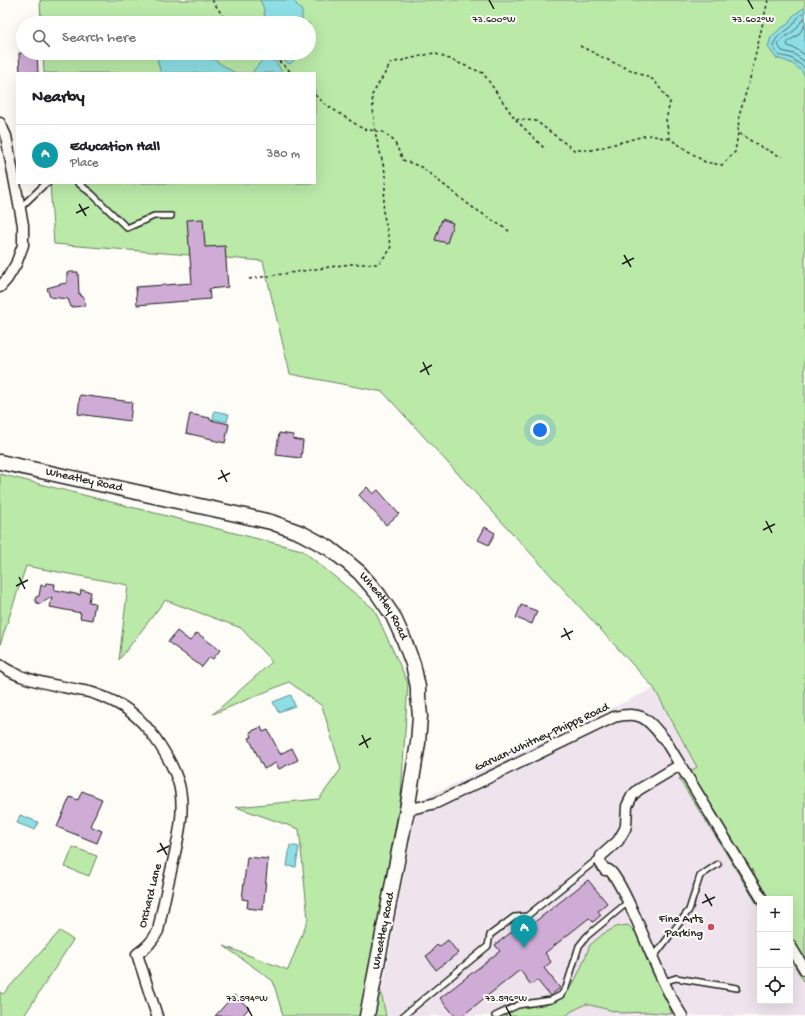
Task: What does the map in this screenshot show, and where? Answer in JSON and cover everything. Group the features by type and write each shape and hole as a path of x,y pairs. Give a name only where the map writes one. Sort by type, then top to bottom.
{"main road":[{"name":"Wheatley Road","path":"0,462 271,522 301,533 328,548 360,573 378,594 393,616 413,664 418,687 420,716 418,743 407,810 367,1016"}],"street":[{"path":"0,123 6,136 23,225 23,245 16,264 0,287"},
{"name":"Orchard Lane","path":"0,665 16,674 30,679 97,694 127,708 152,734 171,763 178,782 181,801 181,818 178,839 158,931 147,947 137,954 157,1016"},
{"name":"Garvan-Whitney-Phipps Road","path":"407,810 436,803 614,717 622,715 635,715 645,718 650,722 665,740 760,896"},
{"path":"680,765 638,790 632,796 627,806 625,829 618,841 601,856 600,862 605,870 611,872 628,902 653,959 674,1003 682,1016"},
{"path":"793,950 805,970"}],"lane":[{"path":"20,209 46,184"},
{"path":"79,184 92,194 127,228 154,216 171,216"},
{"path":"403,1016 488,946 490,935 514,917 527,916 601,856"},
{"path":"653,959 689,910 700,876 718,864"},
{"path":"494,1016 518,1005 551,1000 561,995 566,988 579,946 587,936 628,902"},
{"path":"664,982 676,978 737,988"}],"path":[{"path":"212,0 223,16"},
{"path":"515,119 536,121 574,150 592,150 648,135 670,139 705,162 722,165 735,152 739,116 751,75 768,0"},
{"path":"580,46 654,80 670,102 666,120 670,139"},
{"path":"249,280 350,264 378,264 391,249 383,211 386,176 375,130 372,95 391,63 434,53 483,73 515,119 544,148"},
{"path":"278,60 291,72"},
{"path":"316,96 325,104 363,129 383,132 394,141 403,160 421,167 472,207 509,231"},
{"path":"738,132 761,148 782,157"}],"shaded area":[{"path":"654,688 697,768 679,780 757,904 757,1004 793,1004 793,963 805,983 805,1016 377,1016 418,801"}],"green space":[{"path":"40,0 805,0 805,983 793,963 793,896 757,896 757,904 679,779 697,767 654,688 383,392 290,374 263,261 54,244 50,184 316,184 316,72 44,72 43,60 316,60 316,16 41,16"},
{"path":"0,474 302,550 374,609 408,683 401,797 361,1016 283,1016 273,981 224,946 288,970 308,919 299,829 236,807 319,799 341,769 322,706 289,682 213,714 272,662 241,628 165,600 119,660 128,585 26,566 0,645"},
{"path":"73,847 97,856 89,876 65,867"},
{"path":"628,925 639,936 664,991 672,1014 648,1012 622,1013 586,1004 572,1011 566,1016 495,1016 518,1005 551,1000 561,995 573,984 590,945 603,934 616,927"},
{"path":"60,931 73,940 24,1016 0,1016 0,992 3,994"},
{"path":"376,968 386,1016 367,1016"}],"water":[{"path":"260,0 293,0 302,11 302,16 264,16 264,9"},
{"path":"804,8 805,77 797,67 789,62 776,58 768,47 771,37 788,24 793,16"},
{"path":"158,60 215,60 233,72 160,72"},
{"path":"262,60 272,60 276,62 282,72 253,72"},
{"path":"283,60 294,60 290,64"},
{"path":"214,411 229,414 227,422 213,419"},
{"path":"291,695 295,706 278,712 273,702"},
{"path":"20,815 38,822 35,830 17,823"},
{"path":"290,845 299,847 296,867 287,866"}],"building":[{"path":"19,60 37,60 38,72 20,72"},
{"path":"203,219 205,247 225,246 228,287 209,289 210,299 137,305 136,287 192,283 187,220"},
{"path":"442,219 453,223 447,243 435,240"},
{"path":"78,272 79,294 80,293 81,297 84,297 85,306 71,307 68,299 50,297 47,288 67,283 67,273"},
{"path":"80,395 132,402 130,421 78,414"},
{"path":"190,414 229,424 225,443 186,433"},
{"path":"279,433 293,435 293,439 303,441 301,458 276,455"},
{"path":"367,487 373,494 378,490 399,514 386,525 359,495"},
{"path":"485,527 495,533 489,545 478,540"},
{"path":"46,583 55,584 54,590 80,595 81,590 91,592 89,602 95,603 92,620 80,618 81,613 50,607 52,597 40,604 37,603 35,600 36,597 39,596 41,585 45,586"},
{"path":"521,605 537,611 532,624 516,618"},
{"path":"177,631 190,641 197,633 220,650 213,659 210,657 202,667 168,642"},
{"path":"261,727 263,732 268,730 280,754 292,748 298,760 279,769 276,763 264,769 249,738 252,737 250,732"},
{"path":"82,791 102,799 90,826 102,831 97,843 57,827 70,797 78,800"},
{"path":"247,857 268,859 263,910 247,908 248,900 242,899"},
{"path":"588,880 607,903 598,911 601,915 593,922 589,918 545,953 551,962 544,968 560,988 550,996 537,980 531,985 520,970 462,1016 455,1016 440,998 500,951 495,945 523,923 527,928"},
{"path":"448,940 458,953 436,970 426,956 433,951 432,950 437,945 439,947"},
{"path":"234,995 249,1008 242,1016 215,1016"}],"place":[{"name":"Fine Arts Parking","path":"711,927"},
{"name":"Education Hall","path":"524,948"}]}
